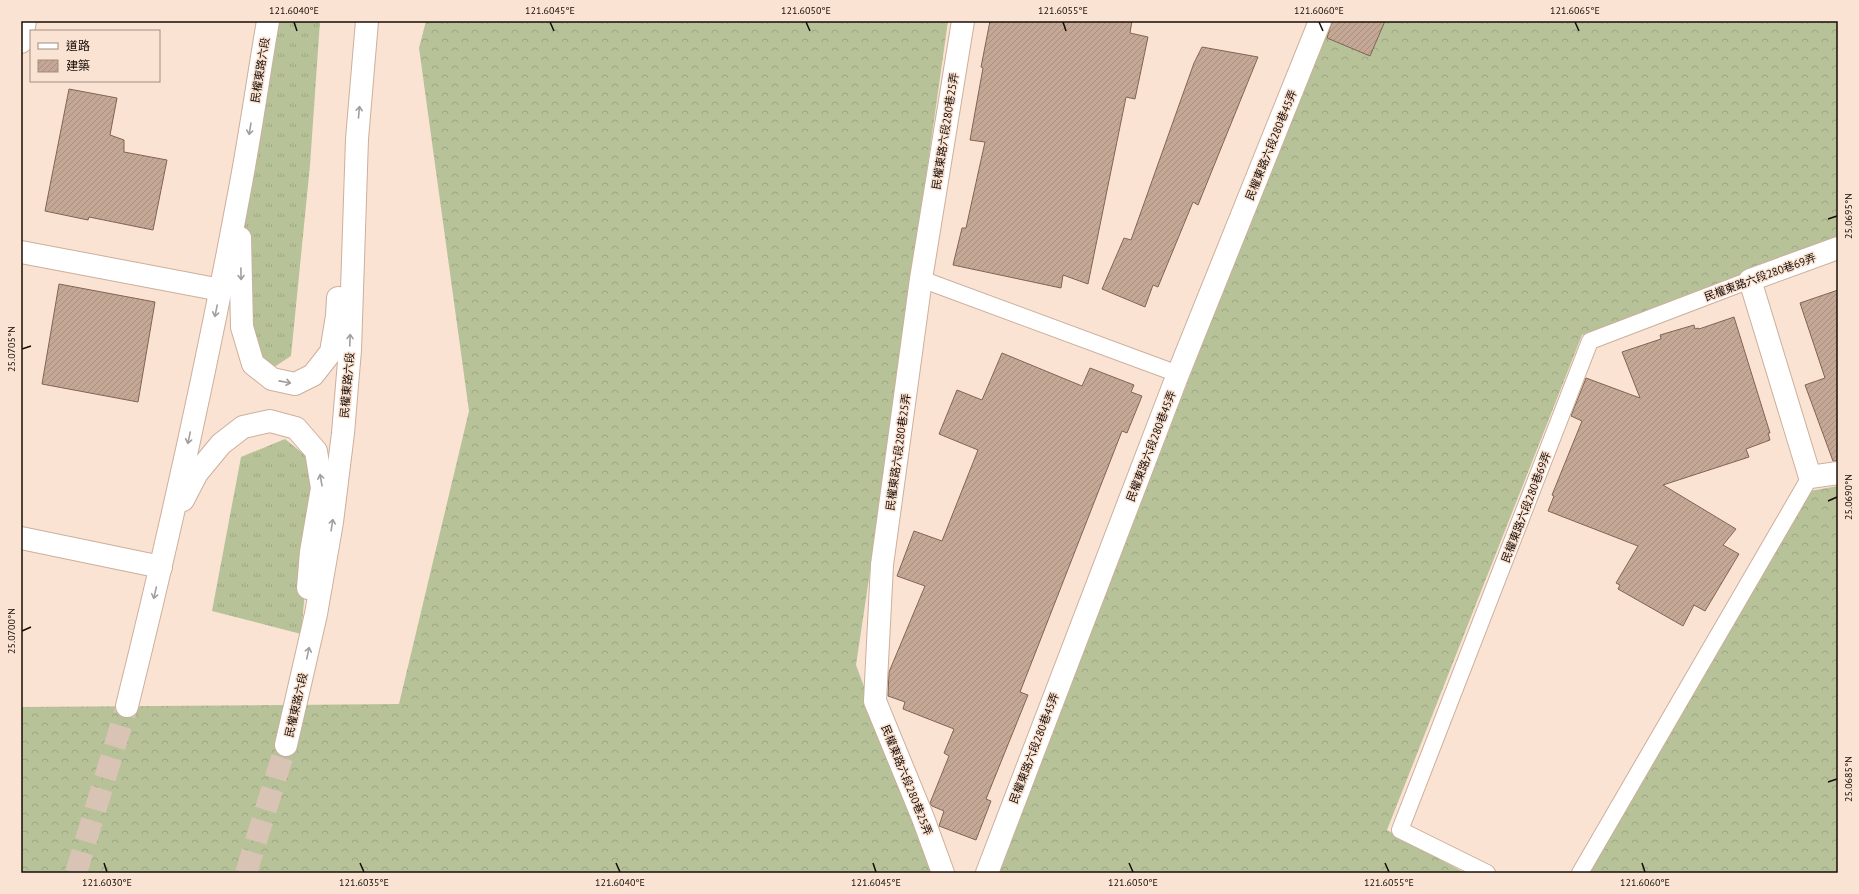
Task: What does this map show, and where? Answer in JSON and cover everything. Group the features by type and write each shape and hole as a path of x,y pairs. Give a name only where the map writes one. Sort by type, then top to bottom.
{"street":[{"path":"21,42 25,21"},
{"name":"民權東路六段","path":"126,706 161,567 221,290 240,193 268,21"},
{"name":"民權東路六段","path":"286,745 316,614 332,522 344,425 350,350 357,139 367,21"},
{"name":"民權東路六段280巷25弄","path":"943,873 923,818 875,701 882,565 921,279 963,21"},
{"name":"民權東路六段280巷45弄","path":"987,873 1178,374 1320,21"},
{"path":"240,193 242,327 252,364 272,379 295,384 313,375 331,352 337,316 339,243 357,139"},
{"name":"民權東路六段280巷69弄","path":"1750,280 1838,248"},
{"path":"21,252 221,290"},
{"path":"1750,280 1810,478 1838,473"},
{"path":"170,524 197,473 221,444 243,426 270,421 296,428 316,451 322,488 311,552 308,586 316,614"},
{"path":"21,538 161,567"}],"lane":[{"path":"921,279 1178,374"},
{"name":"民權東路六段280巷69弄","path":"1487,873 1400,830 1590,341 1750,280"},
{"path":"1580,873 1810,478"}],"green space":[{"path":"275,21 320,21 310,165 291,356 271,369 250,361 235,345 244,172"},
{"path":"426,21 948,21 856,665 934,873 21,873 21,707 399,704 469,411 419,48"},
{"path":"1327,21 1838,21 1838,237 1582,335 1387,830 1465,873 999,873 1042,759"},
{"path":"285,439 317,465 301,634 212,611 241,457"},
{"path":"1838,486 1838,873 1589,873 1810,491"}],"building":[{"path":"990,21 1132,21 1130,33 1148,37 1135,99 1126,97 1088,284 1063,275 1061,288 953,265 962,228 966,228 985,142 970,140 983,68 981,67"},
{"path":"1332,21 1385,21 1370,56 1327,38"},
{"path":"1202,47 1258,57 1198,205 1193,202 1158,287 1153,285 1145,307 1102,289 1124,238 1131,240 1194,63"},
{"path":"69,89 117,98 110,135 124,140 124,152 167,160 153,230 89,217 88,220 45,211"},
{"path":"59,284 155,302 138,402 42,384"},
{"path":"1838,290 1838,461 1833,461 1805,385 1825,378 1800,303"},
{"path":"1734,317 1770,433 1768,433 1770,440 1746,449 1749,457 1663,485 1736,529 1723,545 1739,554 1705,611 1694,605 1683,626 1618,589 1620,585 1616,583 1638,546 1548,511 1554,496 1552,495 1582,421 1571,416 1586,378 1640,398 1622,352 1661,339 1660,335 1694,325 1695,329 1699,329"},
{"path":"1002,353 1082,386 1090,368 1134,385 1131,392 1142,396 1127,433 1122,431 1020,692 1028,695 986,799 991,801 976,840 939,826 944,811 932,806 930,803 949,756 944,753 954,729 903,709 905,702 888,696 889,672 925,586 897,576 914,531 942,541 978,450 939,434 957,390 982,400"}],"tunnel":[{"path":"76,873 127,706"},
{"path":"246,873 286,745"}]}
